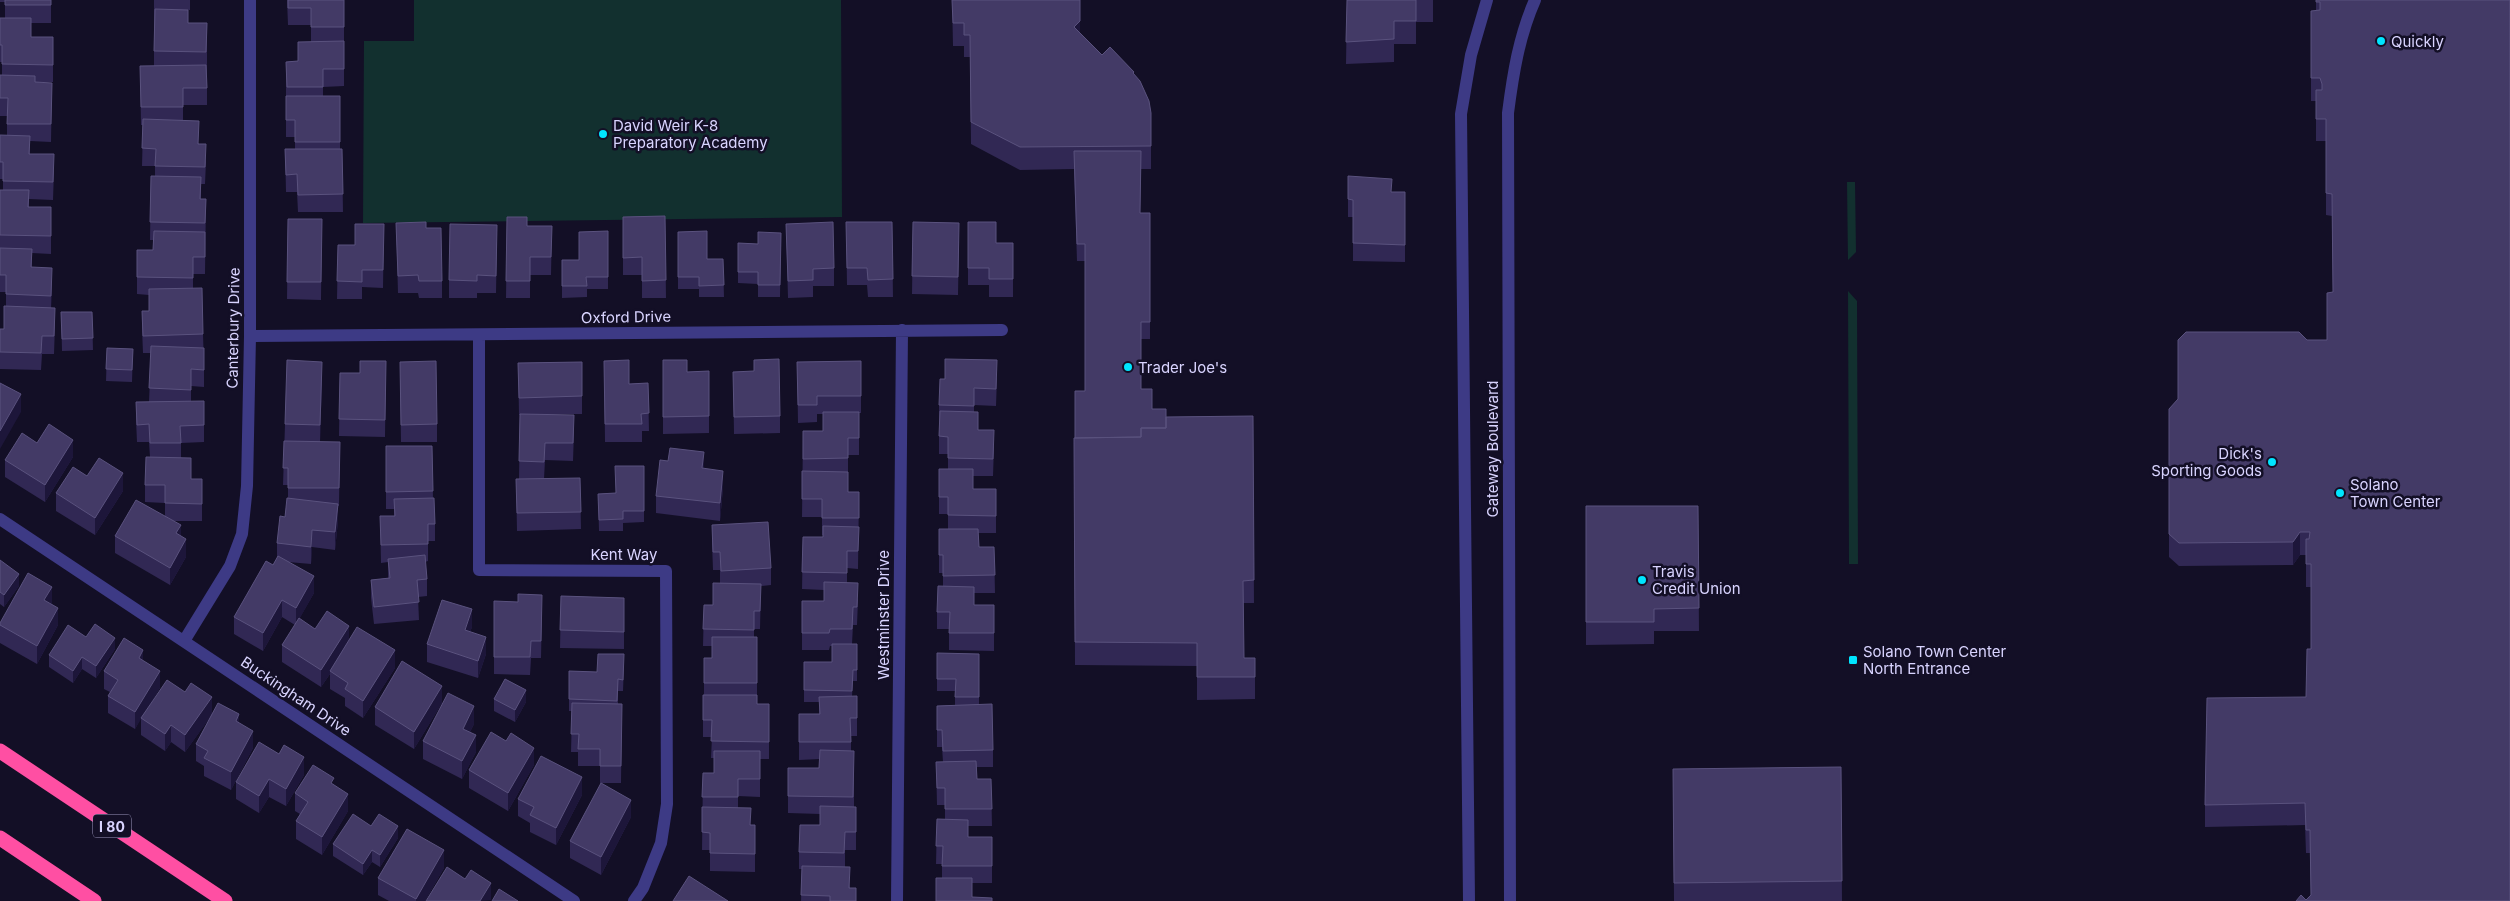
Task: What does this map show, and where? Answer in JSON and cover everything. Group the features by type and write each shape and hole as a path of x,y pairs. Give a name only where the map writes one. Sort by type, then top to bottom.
{"highway":[{"name":"I 80","path":"0,751 225,901"},
{"path":"0,838 94,901"}],"street":[{"name":"Canterbury Drive","path":"184,641 230,566 242,534 247,486 250,336 250,0"},
{"name":"Gateway Boulevard","path":"1469,901 1461,114 1471,55 1487,0"},
{"name":"Gateway Boulevard","path":"1510,901 1508,113 1517,54 1525,22 1534,0"},
{"name":"Westminster Drive","path":"897,901 902,330"},
{"name":"Oxford Drive","path":"250,336 1002,330"},
{"name":"Kent Way","path":"479,335 479,570 666,571 667,804 661,843 643,888 634,901"},
{"name":"Buckingham Drive","path":"0,519 574,901"}],"green space":[{"name":"David Weir K-8 Preparatory Academy","path":"414,0 841,0 842,217 363,223 364,41 414,41"},
{"path":"1847,182 1855,182 1856,252 1848,260"},
{"path":"1848,291 1857,301 1858,564 1849,564"}],"building":[{"path":"5,0 51,0 51,5 5,5"},
{"path":"288,0 344,0 344,27 311,27 311,8 288,8"},
{"path":"952,0 1080,0 1080,21 1074,27 1102,55 1110,47 1140,81 1149,101 1151,146 1020,147 971,122 970,35 964,35 964,23 953,23"},
{"path":"1347,0 1416,0 1416,21 1394,21 1394,39 1346,42"},
{"name":"Solano Town Center","path":"2316,0 2510,0 2510,901 2296,901 2301,895 2306,900 2311,895 2310,830 2306,830 2305,803 2205,805 2207,698 2306,697 2307,649 2311,649 2311,564 2306,564 2306,539 2309,539 2310,532 2300,532 2293,542 2179,543 2169,534 2169,409 2178,399 2178,340 2186,332 2299,332 2307,340 2327,340 2327,293 2333,292 2332,194 2326,193 2326,119 2316,119 2316,90 2322,90 2322,84 2320,78 2311,78 2311,11 2320,10 2320,2 2316,2"},
{"path":"155,9 188,10 188,23 207,23 206,52 154,51"},
{"path":"0,18 31,18 31,37 53,37 53,65 2,64"},
{"path":"344,41 344,69 323,69 323,87 287,87 286,62 298,61 298,42"},
{"path":"206,65 207,88 183,88 183,107 141,107 140,66"},
{"path":"0,75 35,76 35,82 52,83 51,124 7,124 8,98 0,98"},
{"path":"286,96 340,96 340,142 295,142 295,120 286,120"},
{"path":"143,119 199,121 198,144 206,144 205,167 155,166 156,149 142,148"},
{"path":"0,135 30,136 29,154 54,154 53,182 3,181 3,162 0,162"},
{"path":"285,149 342,149 343,194 298,195 297,174 286,175"},
{"path":"1074,151 1141,151 1140,213 1150,213 1150,322 1141,322 1141,389 1152,389 1152,409 1166,409 1166,428 1141,428 1141,437 1075,438 1075,391 1085,391 1085,244 1077,244"},
{"path":"151,176 201,177 200,199 206,199 205,223 150,222"},
{"path":"1348,176 1392,179 1391,192 1405,192 1405,245 1353,243 1353,200 1348,199"},
{"path":"0,190 29,190 28,207 51,207 51,236 0,235"},
{"path":"665,216 666,280 642,281 642,257 623,258 623,217"},
{"path":"507,217 527,217 527,226 552,226 551,257 530,257 530,281 506,281"},
{"path":"288,219 322,219 321,282 287,282"},
{"path":"426,222 426,228 441,228 442,281 419,281 418,275 398,276 396,223"},
{"path":"833,222 834,268 813,269 813,280 788,281 786,224"},
{"path":"846,222 892,222 893,279 868,280 867,268 847,268"},
{"path":"913,222 959,223 958,277 912,276"},
{"path":"968,222 996,222 996,243 1013,243 1013,279 989,279 989,268 968,268"},
{"path":"355,224 384,224 383,270 362,270 362,282 337,281 338,245 355,245"},
{"path":"450,224 497,225 496,276 477,275 477,281 449,280"},
{"path":"154,231 205,232 205,257 193,257 193,278 137,277 137,250 153,250"},
{"path":"608,231 608,277 586,277 587,286 562,286 562,260 579,260 579,232"},
{"path":"707,231 707,259 723,259 724,285 699,286 699,277 678,277 678,232"},
{"path":"758,232 781,233 780,285 758,285 758,272 738,272 738,243 758,244"},
{"path":"0,248 32,249 31,267 52,268 51,296 6,294 6,275 0,275"},
{"path":"202,288 203,334 143,336 142,311 149,311 149,289"},
{"path":"4,306 55,308 54,336 42,336 41,353 0,352 0,329 4,329"},
{"path":"61,312 92,312 93,338 62,339"},
{"path":"151,346 204,348 204,370 191,369 191,390 149,388"},
{"path":"107,348 133,349 132,370 106,369"},
{"path":"779,359 780,416 734,417 733,372 754,371 754,360"},
{"path":"945,359 997,360 996,389 974,388 974,406 939,405 940,379 945,379"},
{"path":"287,360 322,362 320,425 285,424"},
{"path":"629,360 629,384 648,383 649,413 641,414 642,424 605,424 604,361"},
{"path":"663,360 687,360 687,372 709,371 709,416 663,417"},
{"path":"360,361 386,361 385,420 339,419 340,373 360,373"},
{"path":"436,361 437,424 401,425 400,362"},
{"path":"861,361 861,396 817,396 817,405 798,405 797,362"},
{"path":"582,362 582,396 519,398 518,363"},
{"path":"0,383 21,394 0,431"},
{"path":"204,401 204,425 180,426 181,443 150,443 149,424 137,425 136,402"},
{"path":"940,411 978,412 978,430 994,430 993,459 948,458 948,437 939,436"},
{"path":"823,412 859,412 859,438 848,438 848,458 803,459 803,431 823,431"},
{"path":"520,414 574,415 573,443 545,443 544,462 519,461"},
{"path":"1253,416 1254,580 1243,581 1244,658 1255,658 1255,677 1197,677 1197,643 1075,642 1074,438 1141,437 1141,428 1166,428 1166,417"},
{"path":"49,424 73,440 45,485 5,460 22,433 37,443"},
{"path":"284,441 340,442 339,488 288,488 288,468 283,468"},
{"path":"386,446 432,446 433,491 386,492"},
{"path":"670,448 704,452 702,468 723,471 720,503 656,496 660,460 668,461"},
{"path":"146,457 191,458 191,479 202,479 202,504 165,503 165,485 145,485"},
{"path":"99,458 123,473 95,518 56,493 73,467 87,476"},
{"path":"615,466 644,466 644,511 623,511 623,519 599,520 598,494 616,493"},
{"path":"939,469 973,469 973,489 996,489 996,516 948,515 948,497 939,497"},
{"path":"802,471 848,472 848,492 859,492 859,518 822,518 822,499 802,499"},
{"path":"580,478 581,512 517,513 516,479"},
{"path":"287,498 338,504 335,532 312,530 311,547 277,543 280,516 285,517"},
{"path":"434,498 435,524 428,524 428,544 381,545 380,516 395,516 394,499"},
{"path":"136,500 181,525 176,533 186,539 170,568 115,536"},
{"name":"Travis Credit Union","path":"1586,506 1698,506 1699,608 1654,609 1654,622 1586,622"},
{"path":"768,522 771,568 721,571 720,552 713,552 712,525"},
{"path":"823,526 859,527 858,551 847,551 847,573 802,572 803,537 823,537"},
{"path":"939,529 978,529 979,547 994,547 995,575 943,576 943,555 939,555"},
{"path":"425,555 427,579 417,580 419,602 374,607 371,580 390,578 388,559"},
{"path":"278,556 314,576 296,608 282,600 263,633 234,617 266,561 273,565"},
{"path":"0,560 19,574 4,595 0,592"},
{"path":"28,573 52,587 44,600 58,608 37,646 0,625"},
{"path":"824,582 858,583 857,607 853,607 852,629 830,629 829,633 802,633 802,601 824,601"},
{"path":"713,583 761,584 760,611 754,611 754,630 703,629 704,605 713,605"},
{"path":"938,586 974,587 974,605 994,605 994,633 949,633 950,612 937,612"},
{"path":"518,594 542,595 541,641 531,641 530,657 494,657 494,601 518,602"},
{"path":"561,596 624,598 624,632 560,630"},
{"path":"442,600 472,609 465,630 486,637 478,661 427,644"},
{"path":"327,611 349,626 321,670 282,645 299,618 315,629"},
{"path":"95,624 115,638 96,666 82,657 73,671 49,655 68,625 86,637"},
{"path":"357,627 395,650 363,701 345,689 348,683 330,671"},
{"path":"712,637 757,637 757,683 704,683 704,658 712,658"},
{"path":"124,638 143,650 139,658 160,671 135,712 108,696 118,680 104,671"},
{"path":"832,644 857,644 857,670 853,670 852,691 804,690 804,662 832,662"},
{"path":"937,653 979,654 979,697 955,697 956,679 937,679"},
{"path":"598,654 624,654 623,680 618,679 617,701 569,699 569,671 597,672"},
{"path":"402,661 442,686 414,732 375,707"},
{"path":"505,679 526,690 515,710 494,699"},
{"path":"167,680 185,692 191,683 212,697 185,735 171,725 165,734 141,718"},
{"path":"448,693 474,706 463,729 476,735 462,761 423,741"},
{"path":"703,695 757,695 757,704 769,704 769,742 711,741 712,720 703,720"},
{"path":"857,696 857,718 850,718 851,742 799,742 799,714 820,714 819,697"},
{"path":"218,703 239,714 236,721 253,731 231,772 204,758 208,751 196,744"},
{"path":"572,703 622,704 621,766 600,766 600,749 578,749 579,734 571,734"},
{"path":"992,704 993,750 943,751 942,730 937,730 937,706"},
{"path":"491,732 506,741 511,733 534,748 508,793 469,770"},
{"path":"259,742 279,754 284,745 304,757 286,789 269,779 259,796 236,782"},
{"path":"820,750 854,751 853,797 788,796 788,768 819,768"},
{"path":"714,751 760,751 760,779 738,779 738,797 702,797 703,773 714,773"},
{"path":"541,756 582,777 556,828 530,815 534,807 518,799"},
{"path":"976,761 977,779 991,779 992,809 945,809 945,788 937,788 936,762"},
{"path":"313,765 334,778 331,783 348,794 322,837 296,821 308,802 295,793"},
{"path":"1841,767 1842,881 1674,883 1673,769"},
{"path":"601,783 631,800 601,857 570,841"},
{"path":"820,806 856,807 856,832 845,832 844,853 799,852 800,825 820,825"},
{"path":"702,807 751,808 750,825 755,825 755,854 710,853 710,833 702,832"},
{"path":"353,814 371,826 379,814 398,826 380,855 372,850 363,864 333,844"},
{"path":"937,819 968,820 968,837 992,837 992,866 942,866 943,846 936,846"},
{"path":"407,829 444,850 416,899 378,878"},
{"path":"802,866 850,867 849,888 856,888 856,901 830,901 830,896 801,895"},
{"path":"447,867 465,879 471,870 491,883 480,901 426,901"},
{"path":"689,876 728,901 673,901"},
{"path":"936,878 972,878 972,897 992,898 992,901 936,901"},
{"path":"499,889 518,901 492,901"}],"place":[{"name":"Quickly","path":"2381,41"},
{"name":"David Weir K-8 Preparatory Academy","path":"603,134"},
{"name":"Trader Joe's","path":"1128,367"},
{"name":"Dick's Sporting Goods","path":"2272,462"},
{"name":"Solano Town Center","path":"2340,493"},
{"name":"Travis Credit Union","path":"1642,580"},
{"name":"Solano Town Center North Entrance","path":"1853,660"}]}
